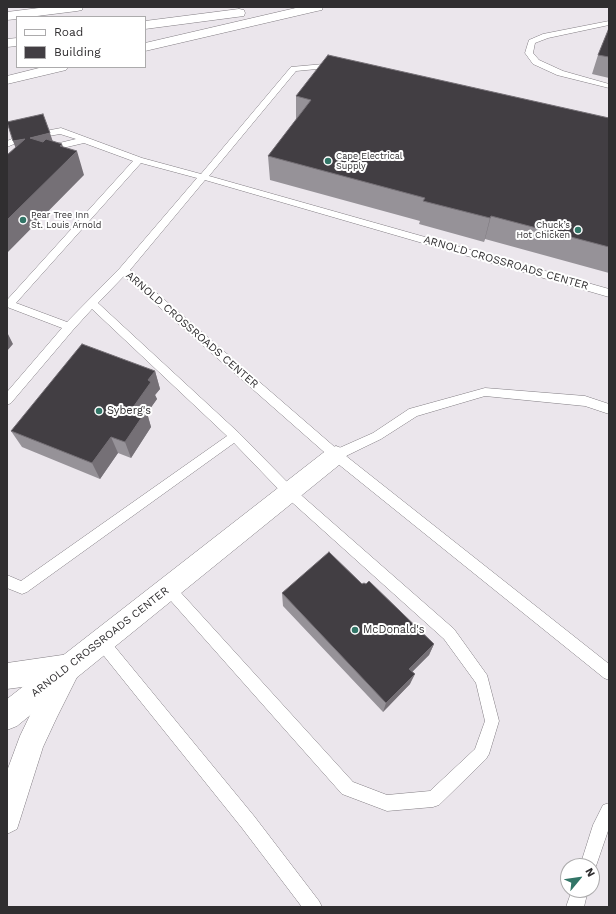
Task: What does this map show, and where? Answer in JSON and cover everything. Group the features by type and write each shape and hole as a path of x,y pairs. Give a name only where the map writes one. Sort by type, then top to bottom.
{"main road":[{"path":"7,16 77,7"},
{"path":"146,25 281,7"},
{"path":"146,47 317,7"},
{"path":"7,80 57,68"},
{"name":"ARNOLD CROSSROADS CENTER","path":"7,716 336,455"},
{"path":"7,676 69,667"},
{"path":"7,819 15,788 30,746 47,707 69,667"}],"lane":[{"path":"609,23 546,36 532,42 529,53 536,62 560,73 609,86"},
{"path":"7,144 19,139 60,131 139,160 203,177 294,69 340,64"},
{"path":"54,147 85,140"},
{"path":"69,327 9,304 139,160"},
{"name":"ARNOLD CROSSROADS CENTER","path":"336,455 124,270 203,177 609,293"},
{"path":"7,400 69,327 124,270"},
{"path":"92,303 235,436 289,492 449,634 482,680 492,721 481,754 433,799 387,803 348,788 168,588"},
{"path":"609,409 585,401 485,392 413,412 377,436 336,455 609,673"},
{"path":"7,581 22,588 235,436"},
{"path":"101,641 248,822 313,907"},
{"path":"591,858 599,831 609,811"}],"building":[{"path":"609,28 609,57 598,55"},
{"path":"328,55 609,118 609,247 491,216 490,218 423,201 425,198 268,156 311,100 296,96"},
{"path":"43,114 50,133 30,138 43,142 46,139 62,144 60,146 77,151 7,220 7,155 25,139 13,141 7,122"},
{"name":"Syberg's","path":"82,344 155,371 148,380 151,382 134,406 146,411 125,442 111,437 92,463 11,431"},
{"name":"McDonald's","path":"329,552 362,584 366,584 369,581 434,644 409,669 415,674 386,703 282,593"}],"place":[{"name":"Cape Electrical Supply","path":"328,161"},
{"name":"Pear Tree Inn St. Louis Arnold","path":"23,220"},
{"name":"Chuck’s Hot Chicken","path":"578,230"},
{"name":"Syberg's","path":"99,411"},
{"name":"McDonald's","path":"355,630"}]}
